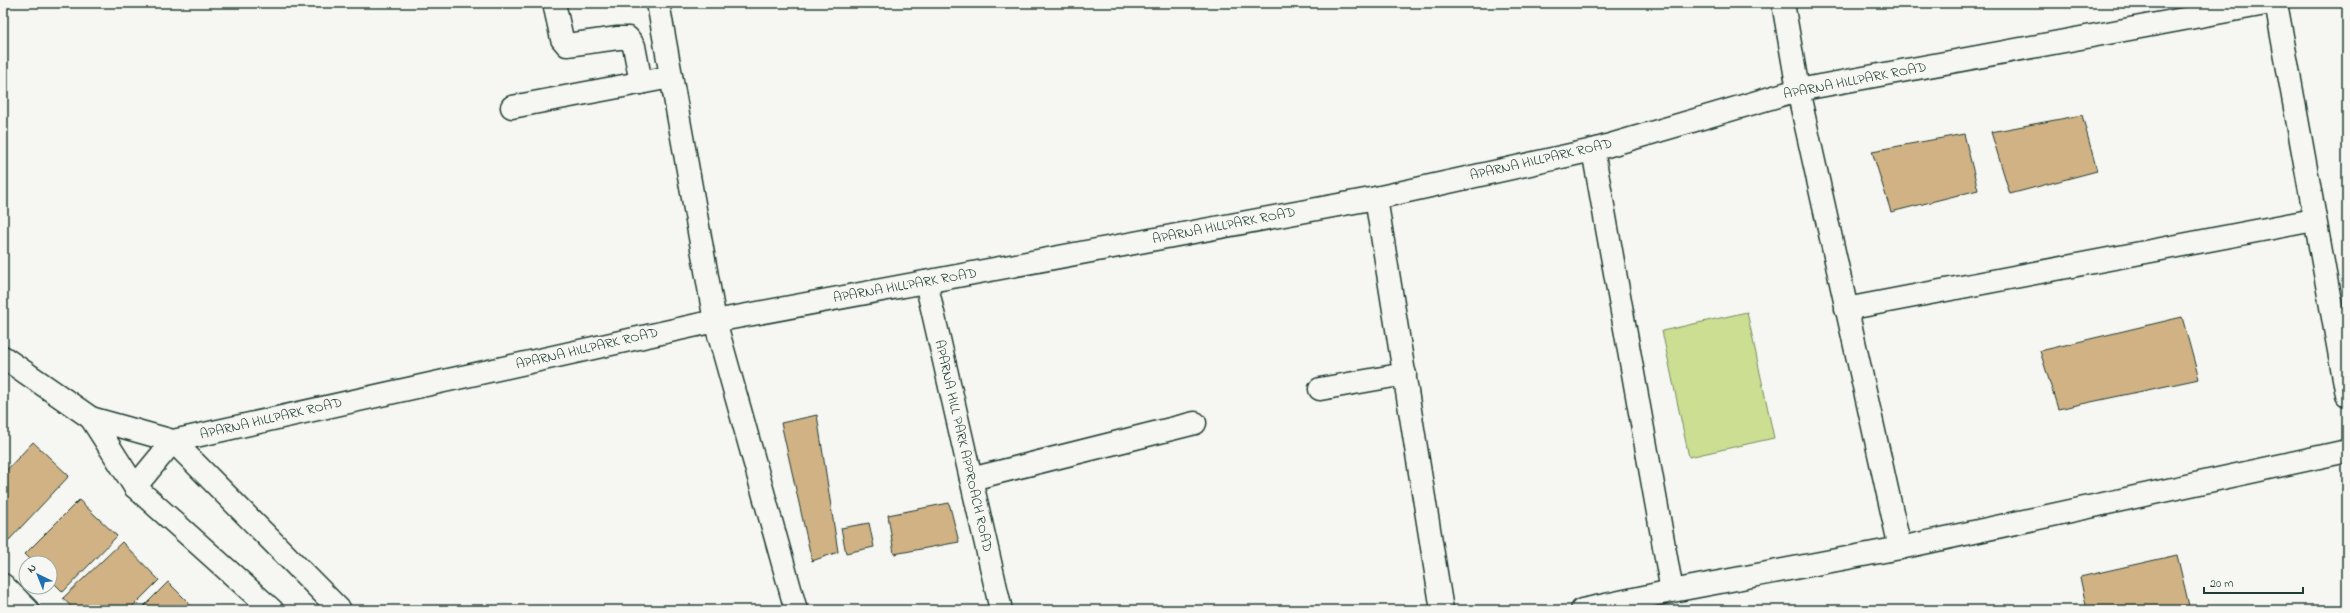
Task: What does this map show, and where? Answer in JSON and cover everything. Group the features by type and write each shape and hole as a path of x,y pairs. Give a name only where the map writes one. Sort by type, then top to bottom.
{"street":[{"path":"554,3 562,39 567,45 628,38 635,50 641,83"},
{"path":"658,3 715,321 796,610"},
{"path":"1783,3 1798,90 1900,548"},
{"path":"2276,3 2314,220 2347,395"},
{"name":"APARNA HILLPARK ROAD","path":"91,418 173,441 715,321 1376,198 1594,150 1798,90 2260,4"},
{"path":"512,107 671,77"},
{"path":"1594,150 1672,591"},
{"path":"1376,198 1442,610"},
{"path":"1846,309 2314,220"},
{"name":"APARNA HILL PARK APPROACH ROAD","path":"926,282 1001,610"},
{"path":"3,357 91,418 135,487 272,610"},
{"path":"1320,389 1404,374"},
{"path":"971,479 1195,423"},
{"path":"135,487 173,441"},
{"name":"APARNA HILLPARK ROAD","path":"173,441 340,610"},
{"path":"1582,610 1672,591 1900,548 2347,451"},
{"path":"3,585 28,610"}],"green space":[{"path":"1747,312 1774,438 1689,457 1662,331"}],"building":[{"path":"2082,115 2097,171 2010,194 1991,132"},
{"path":"1964,134 1978,190 1891,212 1872,151"},
{"path":"2182,317 2199,379 2058,409 2040,351"},
{"path":"817,415 838,552 812,561 781,423"},
{"path":"33,442 69,476 9,540 3,534 3,474"},
{"path":"79,500 117,536 63,592 58,587 58,555 25,554"},
{"path":"949,503 959,542 894,554 888,515"},
{"path":"869,523 874,547 846,553 841,528"},
{"path":"122,542 159,580 129,610 74,610 63,598"},
{"path":"2177,555 2190,610 2087,610 2080,577"},
{"path":"168,582 196,610 140,610"},
{"path":"2347,607 2347,610 2333,610"}]}
